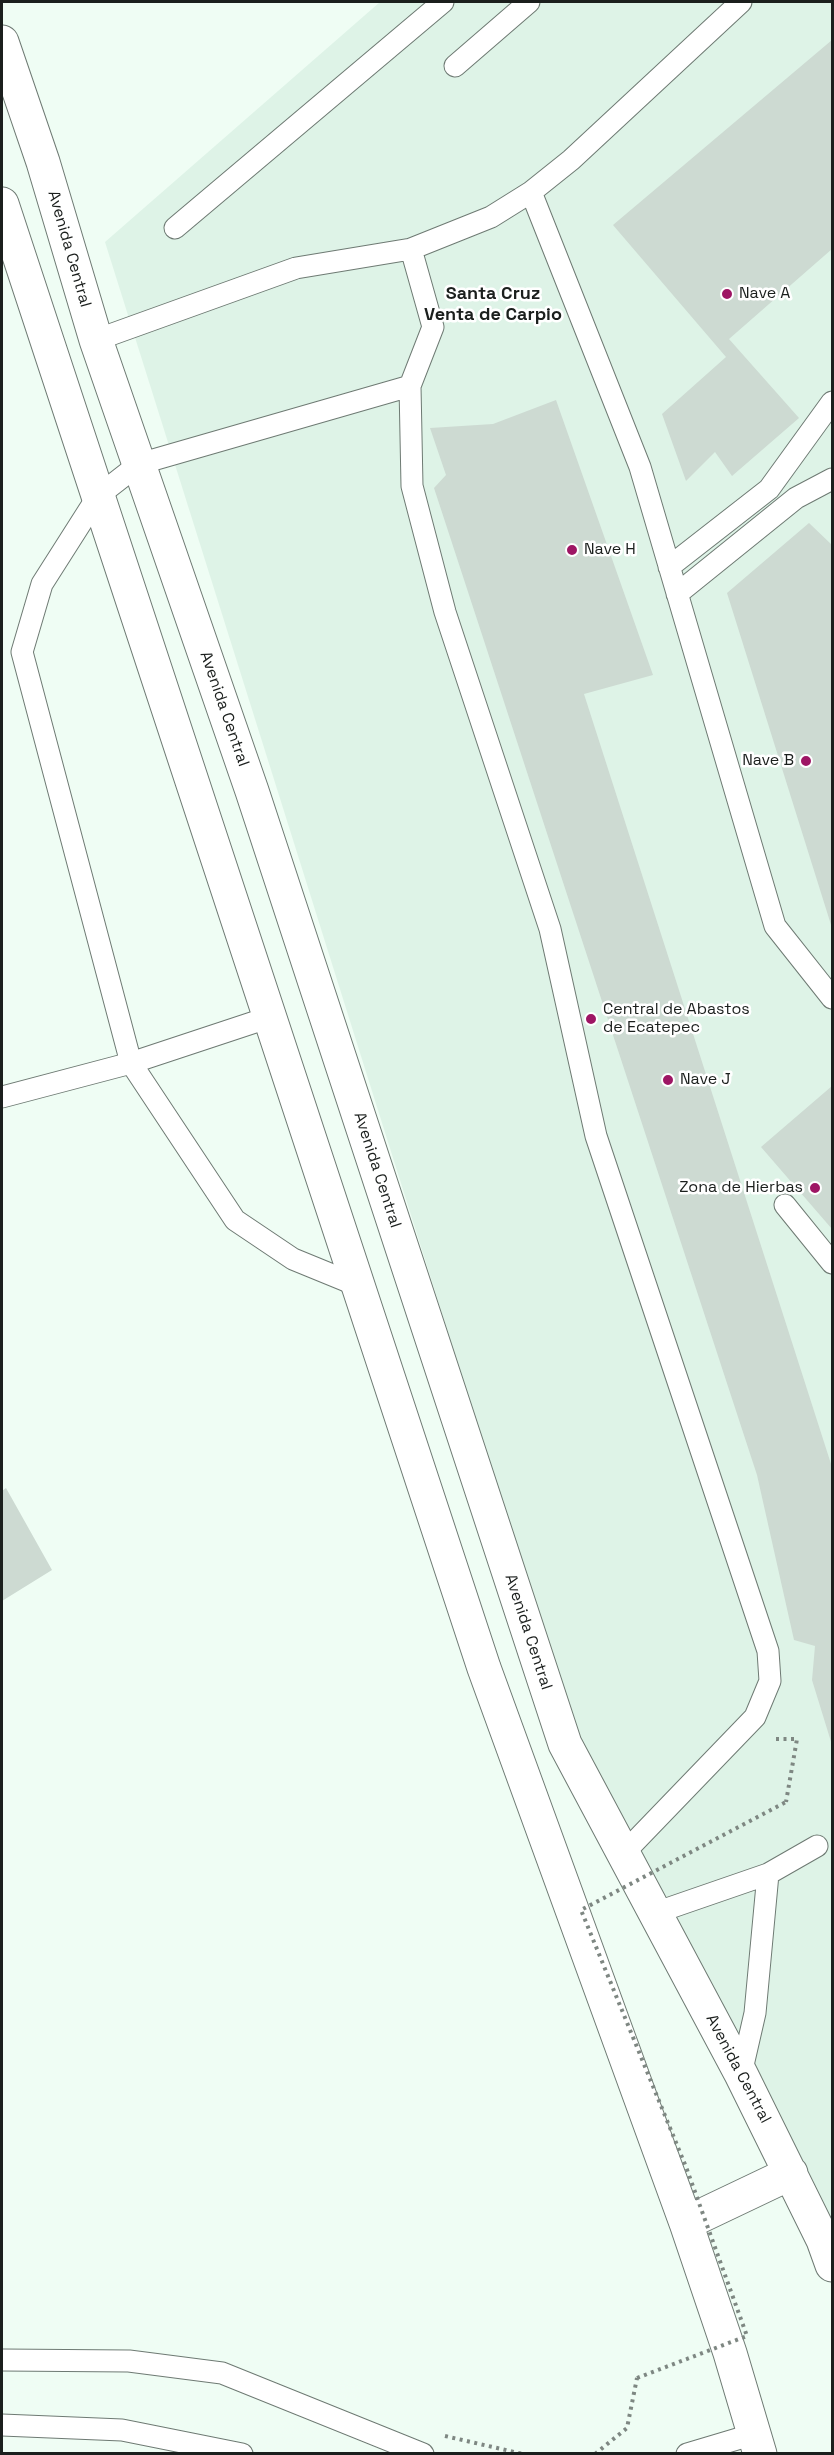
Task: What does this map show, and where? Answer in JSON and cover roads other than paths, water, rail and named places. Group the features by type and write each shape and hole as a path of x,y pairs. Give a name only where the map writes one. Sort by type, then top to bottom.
{"highway":[{"name":"Avenida Central","path":"2,42 44,162 96,340 252,791 565,1744 622,1855 741,2074 791,2173 832,2265"},
{"path":"4,219 98,496 484,1668 686,2223 730,2353 757,2444"},
{"path":"686,2223 791,2173"}],"lane":[{"path":"175,228 443,2"},
{"path":"455,66 529,2"},
{"path":"96,340 296,268 411,249 491,217 531,192 571,160 741,2"},
{"path":"531,192 640,467 775,926 829,986"},
{"path":"411,249 433,327 410,386 412,486 445,612 550,929 596,1136 768,1651 770,1681 755,1717 622,1855"},
{"path":"359,1286 293,1259 235,1220 131,1063 22,652 42,584 98,496 139,464 410,386"},
{"path":"669,567 769,489 832,402"},
{"path":"677,594 796,498 832,479"},
{"path":"769,489 796,498"},
{"path":"2,1097 131,1063 270,1017"},
{"path":"785,1205 832,1263"},
{"path":"655,1913 768,1874 817,1846"},
{"path":"741,2074 754,2013 768,1874"},
{"path":"2,2360 129,2361 222,2373 423,2454"},
{"path":"2,2425 122,2430 203,2449 242,2454"},
{"path":"687,2454 757,2444"}],"place":[{"name":"Nave A","path":"727,294"},
{"name":"Nave H","path":"572,550"},
{"name":"Nave B","path":"806,761"},
{"name":"Central de Abastos de Ecatepec","path":"591,1019"},
{"name":"Nave J","path":"668,1080"},
{"name":"Zona de Hierbas","path":"815,1188"}],"district":[{"name":"Santa Cruz Venta de Carpio","path":"493,304"}]}
